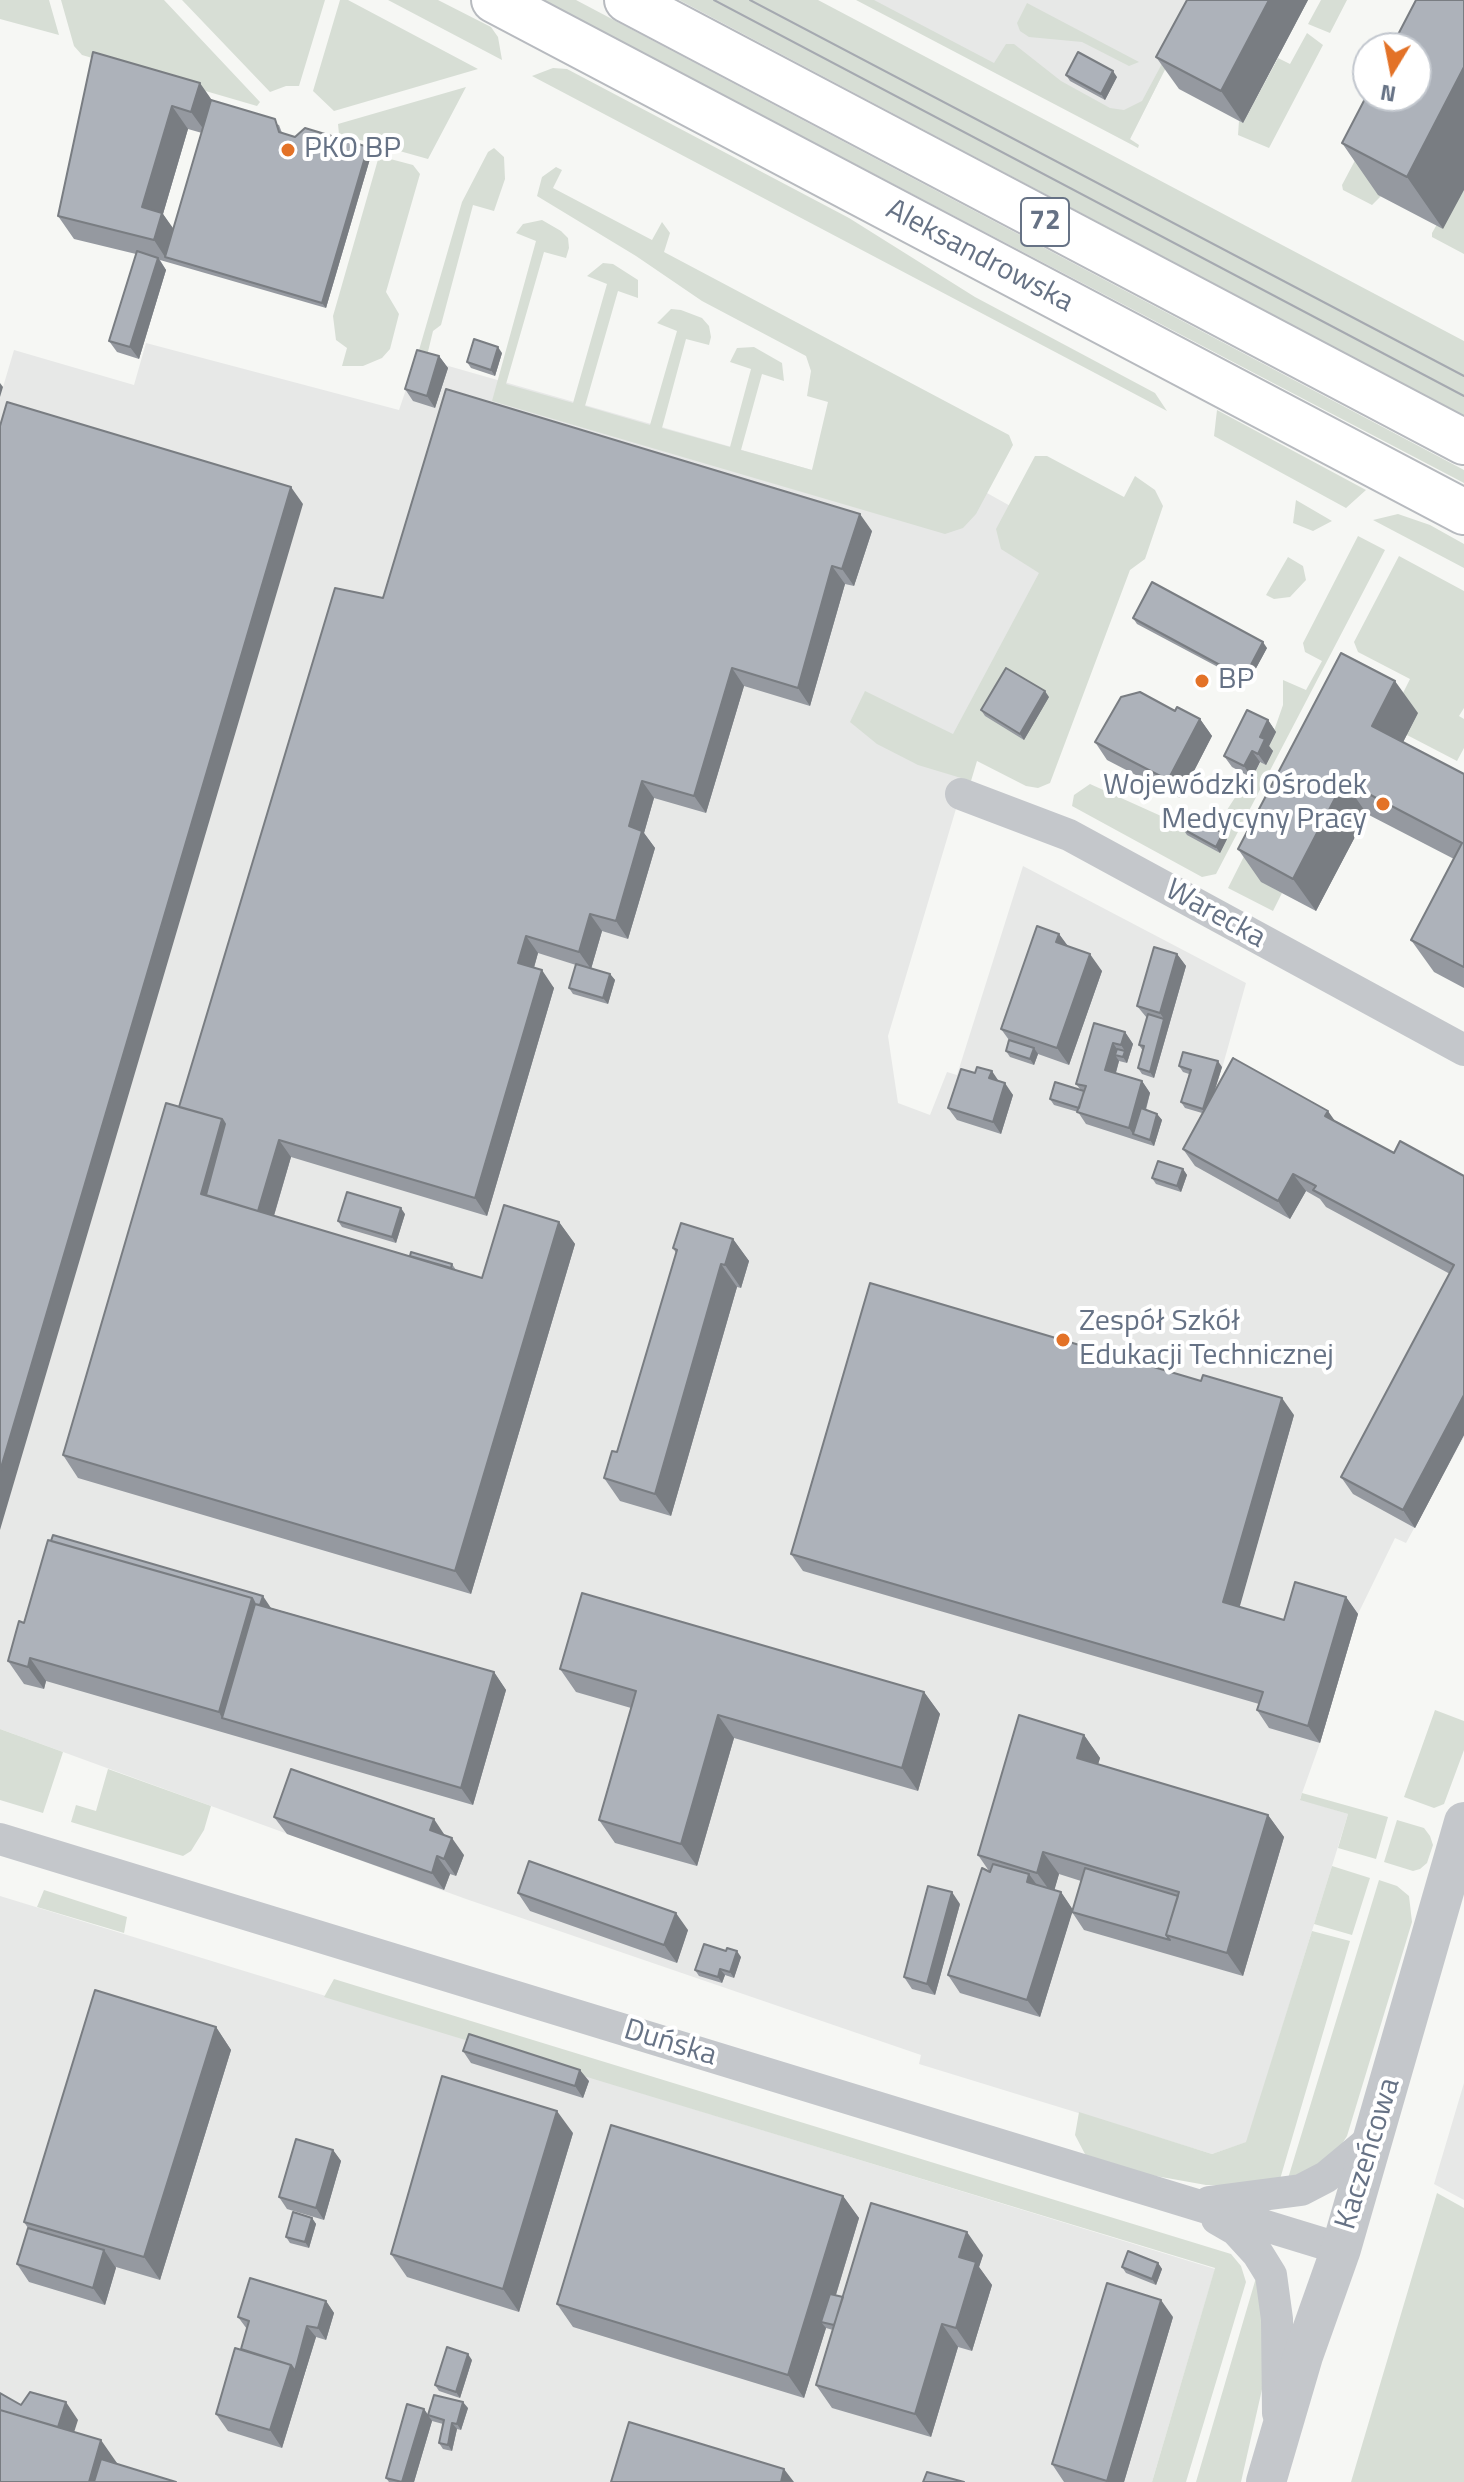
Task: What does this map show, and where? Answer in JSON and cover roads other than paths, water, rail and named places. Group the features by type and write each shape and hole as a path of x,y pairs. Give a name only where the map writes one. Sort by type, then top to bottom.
{"main road":[{"name":"Aleksandrowska","path":"494,0 1464,512"},
{"name":"Aleksandrowska","path":"627,0 1464,442"}],"street":[{"name":"Warecka","path":"961,794 1069,835 1464,1050"},
{"name":"Kaczeńcowa","path":"1266,2482 1341,2249 1464,1822"},
{"name":"Duńska","path":"0,1839 1341,2249"},
{"path":"1194,2204 1301,2190 1326,2177 1374,2137"},
{"path":"1194,2204 1236,2230 1258,2254 1271,2275 1277,2319 1278,2439"}],"tram line":[{"path":"714,0 1464,396"},
{"path":"750,0 1464,376"}],"place":[{"name":"PKO BP","path":"288,150"},
{"name":"BP","path":"1202,681"},
{"name":"Wojewódzki Ośrodek Medycyny Pracy","path":"1383,804"},
{"name":"Zespół Szkół Edukacji Technicznej","path":"1063,1340"}]}
